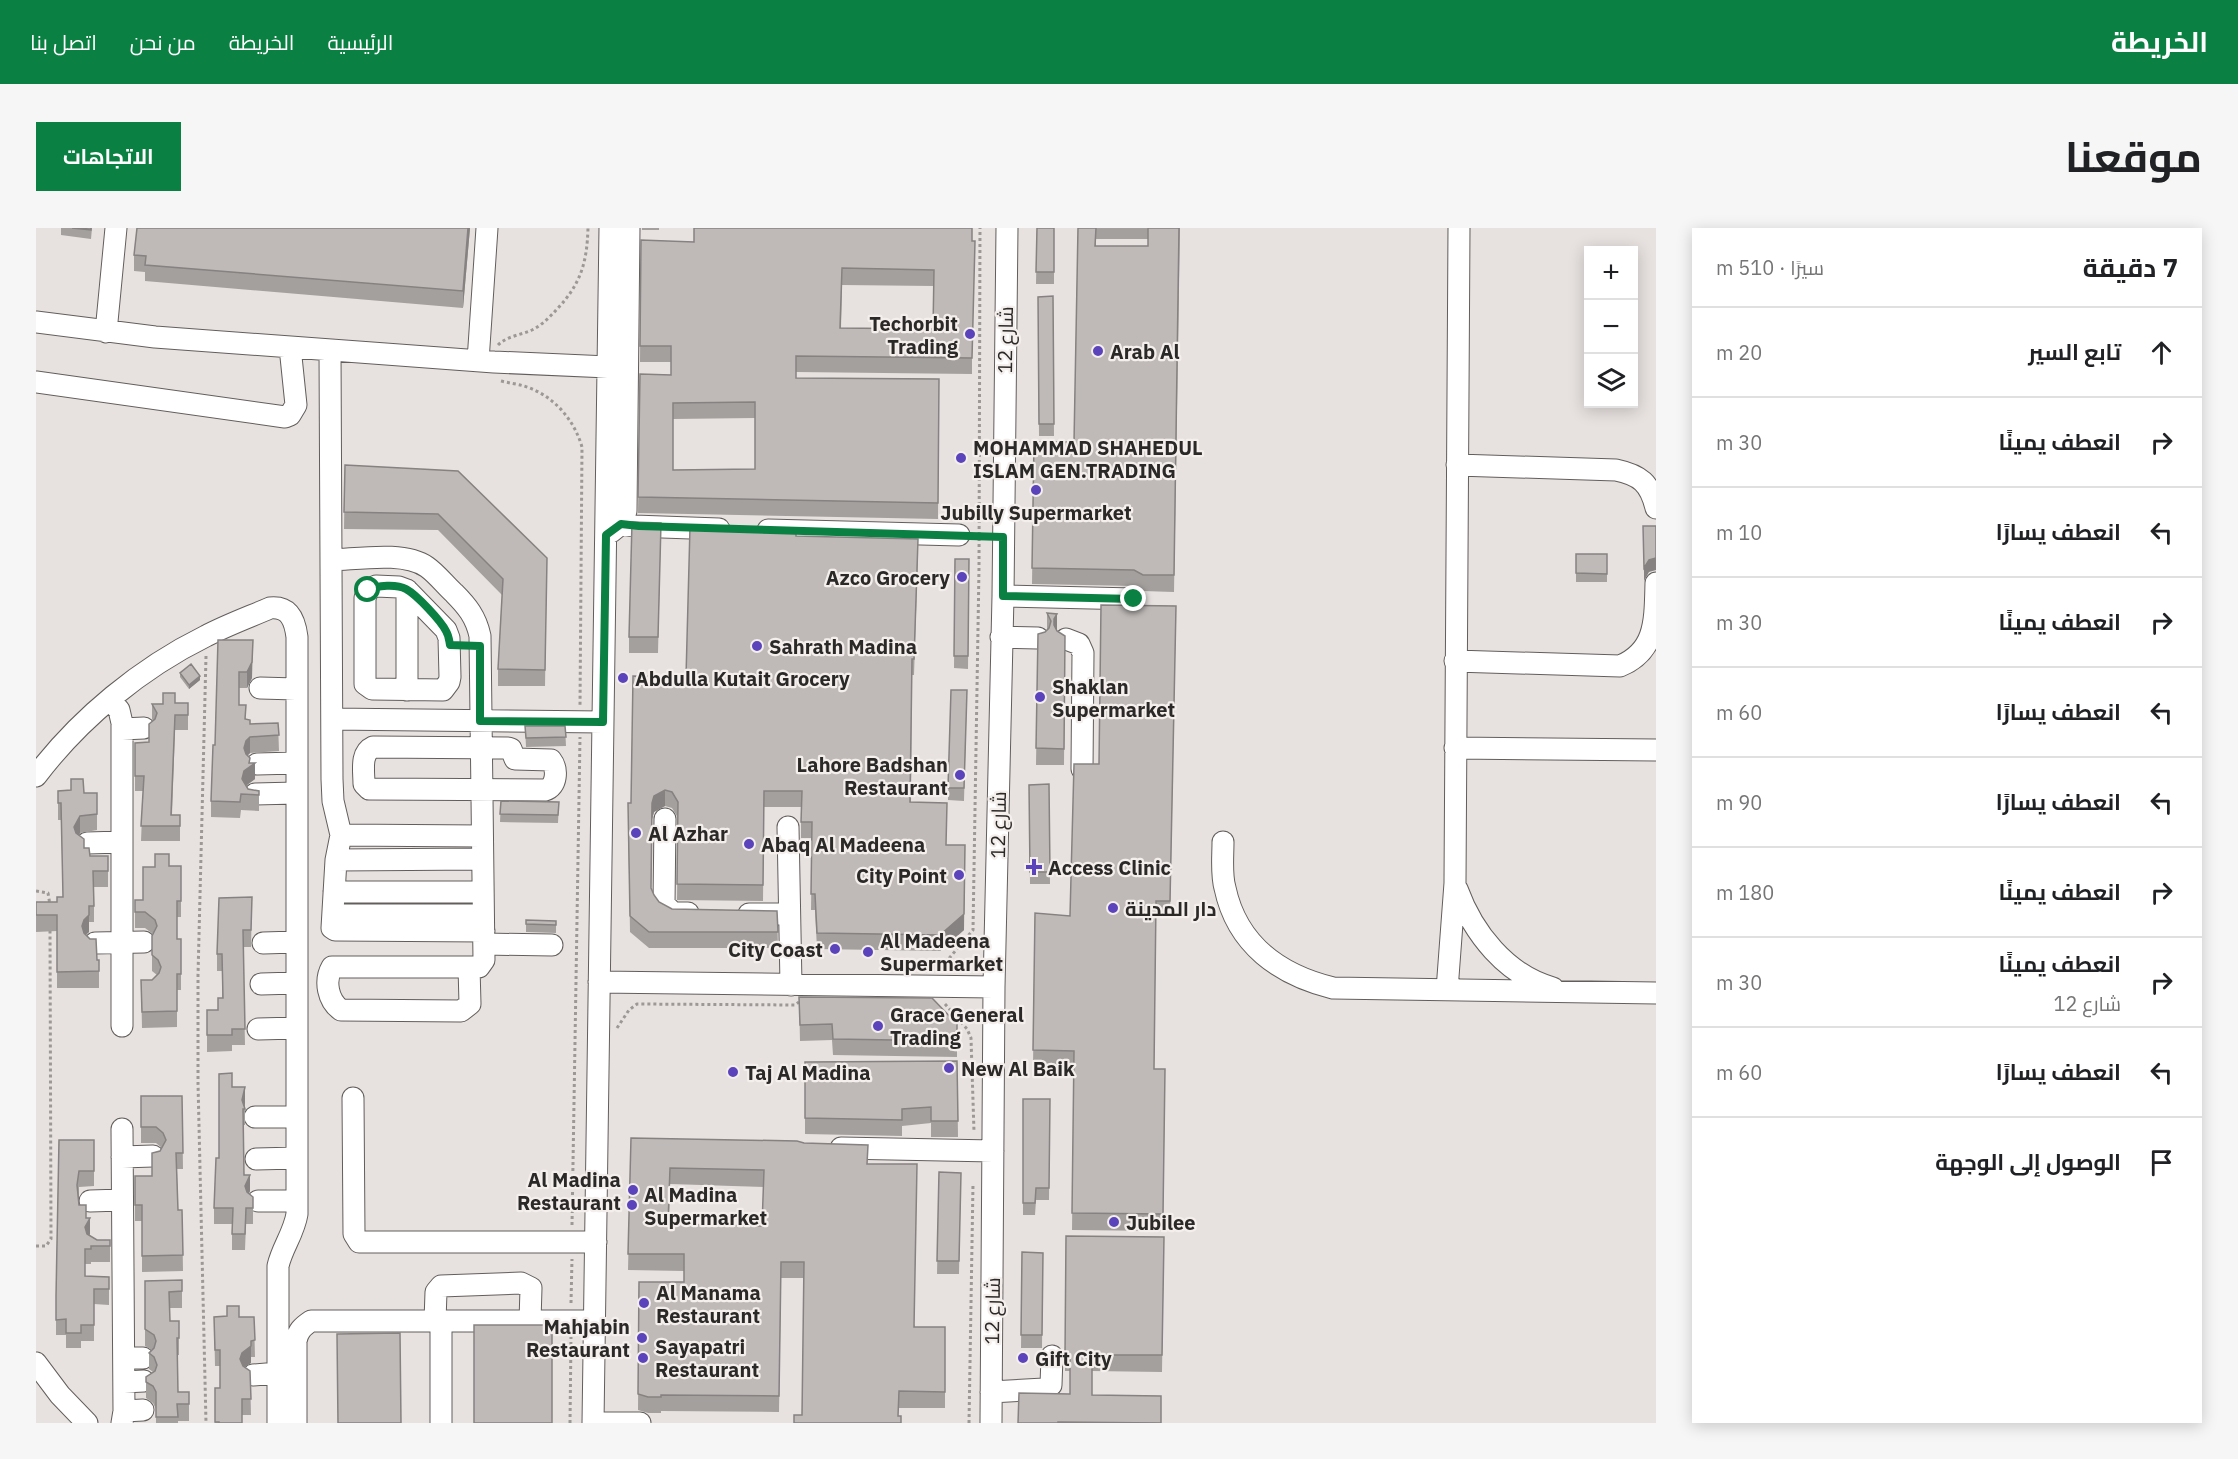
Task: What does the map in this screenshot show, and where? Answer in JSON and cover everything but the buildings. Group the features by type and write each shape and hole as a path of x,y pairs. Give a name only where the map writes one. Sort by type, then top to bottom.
{"street":[{"path":"106,332 116,228"},
{"path":"478,360 487,228"},
{"path":"610,228 608,367 613,529 603,722 593,1423 640,1423"},
{"path":"613,529 626,511 629,228"},
{"name":"شارع 12","path":"991,1423 984,1150 994,987 1003,596 1007,228"},
{"path":"1447,990 1455,883 1459,228"},
{"path":"36,322 106,332 290,347 608,367"},
{"path":"36,382 285,417 294,411 296,405 290,347"},
{"path":"330,350 332,790 341,835 336,860 333,922 483,930 552,945"},
{"path":"1456,465 1616,470 1631,473 1644,482 1653,495 1656,508"},
{"path":"613,529 639,526 969,535"},
{"path":"332,560 401,558 427,567 473,615 478,625 484,960 482,965 469,967 335,967 330,971 329,994 335,1006 347,1011 461,1011 470,1005 469,967"},
{"path":"1455,661 1606,666 1620,666 1634,661 1645,652 1652,640 1655,626 1656,584"},
{"path":"376,586 399,587 407,590 441,624 449,638 450,682 439,691 369,688 364,681 366,594 368,590 376,586"},
{"path":"407,590 407,690"},
{"path":"1003,596 1134,599"},
{"path":"36,776 72,734 110,699 148,670 206,636 270,608 278,607 287,611 293,618 296,627 297,1201 296,1223 278,1266 278,1423"},
{"path":"1001,637 1038,639"},
{"path":"1066,639 1079,644 1083,653 1082,769"},
{"path":"450,645 480,646"},
{"path":"260,688 296,688"},
{"path":"110,699 119,710 122,729 122,942 131,984 122,1026"},
{"path":"332,719 603,722"},
{"path":"122,729 144,728"},
{"path":"373,747 480,748 508,748 511,749 513,757 517,759 551,760 554,764 555,783 551,788 545,790 369,789 363,781 364,756 367,750 373,747"},
{"path":"1455,748 1656,750"},
{"path":"257,764 296,763"},
{"path":"255,794 296,793"},
{"path":"665,819 664,904 673,913 712,913"},
{"path":"788,827 789,914 796,985"},
{"path":"341,835 482,836"},
{"path":"87,843 122,842"},
{"path":"1222,842 1224,887 1232,912 1245,935 1263,955 1284,970 1307,981 1333,988 1656,993"},
{"path":"336,860 482,859"},
{"path":"1455,883 1464,909 1478,933 1496,954 1517,971 1542,985 1568,992"},
{"path":"334,892 483,892"},
{"path":"734,913 789,914"},
{"path":"96,943 144,942"},
{"path":"263,943 297,942"},
{"path":"599,982 994,987"},
{"path":"261,984 296,983"},
{"path":"258,1029 297,1028"},
{"path":"353,1098 354,1234 359,1242 596,1242"},
{"path":"255,1117 297,1117"},
{"path":"130,1414 134,1382 133,1358 115,1243 122,1200 126,1140 153,1156"},
{"path":"826,1148 984,1150"},
{"path":"256,1159 297,1158"},
{"path":"90,1201 122,1200"},
{"path":"258,1201 297,1201"},
{"path":"441,1423 436,1292 441,1286 521,1283 528,1285 532,1292 530,1321"},
{"path":"296,1423 296,1341 303,1326 311,1322 595,1322"},
{"path":"991,1392 1044,1389 1051,1386 1052,1356"},
{"path":"253,1375 278,1373"},
{"path":"39,1374 87,1423"}],"path":[{"path":"969,1423 984,1150 971,1038 967,1029 941,1000 946,962 973,930 969,535 980,228"},
{"path":"206,636 198,975 198,1083 206,1423"},
{"path":"36,891 48,893 50,909"},
{"path":"36,1246 46,1246 51,1239 50,921"},
{"path":"598,1033 615,1031 628,1010 637,1004 795,1005 799,1000 796,985"}],"place":[{"name":"Techorbit Trading","path":"970,334"},
{"name":"Arab Al","path":"1098,351"},
{"name":"MOHAMMAD SHAHEDUL ISLAM GEN.TRADING","path":"961,458"},
{"name":"Jubilly Supermarket","path":"1036,490"},
{"name":"Azco Grocery","path":"962,577"},
{"name":"Sahrath Madina","path":"757,646"},
{"name":"Abdulla Kutait Grocery","path":"623,678"},
{"name":"Shaklan Supermarket","path":"1040,697"},
{"name":"Lahore Badshan Restaurant","path":"960,775"},
{"name":"Al Azhar","path":"636,833"},
{"name":"Abaq Al Madeena","path":"749,844"},
{"name":"Access Clinic","path":"1034,867"},
{"name":"City Point","path":"959,875"},
{"name":"دار المدينة","path":"1113,908"},
{"name":"City Coast","path":"835,949"},
{"name":"Al Madeena Supermarket","path":"868,952"},
{"name":"Grace General Trading","path":"878,1026"},
{"name":"New Al Baik","path":"949,1068"},
{"name":"Taj Al Madina","path":"733,1072"},
{"name":"Al Madina Restaurant","path":"633,1190"},
{"name":"Al Madina Supermarket","path":"632,1205"},
{"name":"Jubilee","path":"1114,1222"},
{"name":"Al Manama Restaurant","path":"644,1303"},
{"name":"Mahjabin Restaurant","path":"642,1338"},
{"name":"Sayapatri Restaurant","path":"643,1358"},
{"name":"Gift City","path":"1023,1358"}],"route":[{"path":"368,590 376,586 399,587 407,590 446,630 450,645 480,646 480,721 603,722 606,535 621,524 1003,537 1003,596 1134,599"}]}
